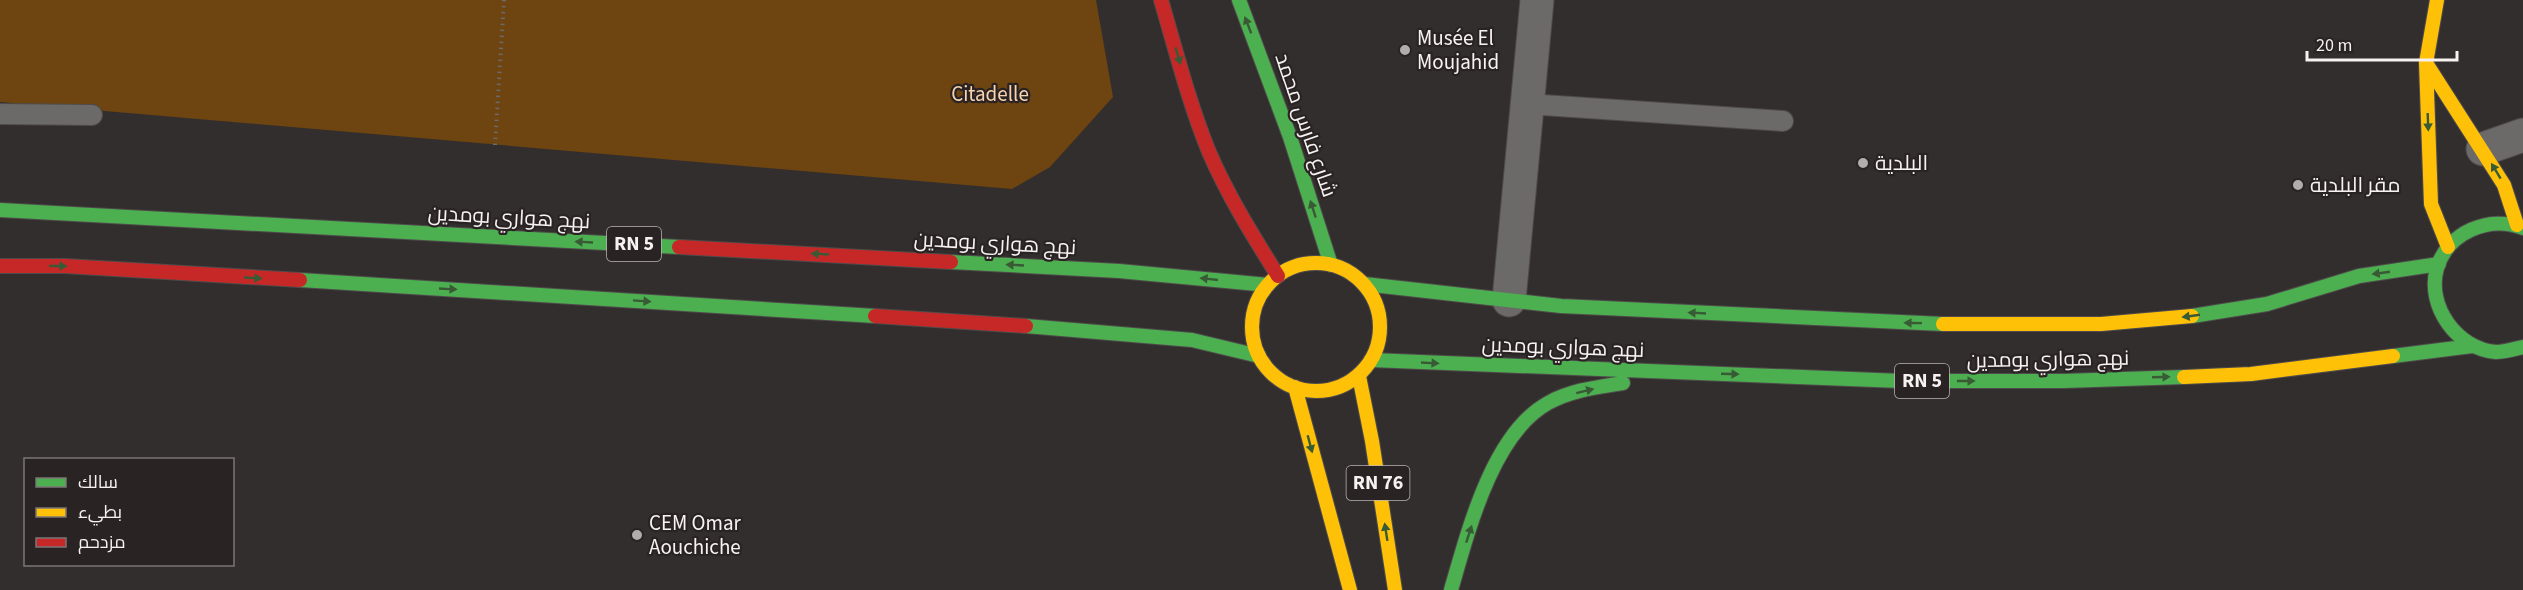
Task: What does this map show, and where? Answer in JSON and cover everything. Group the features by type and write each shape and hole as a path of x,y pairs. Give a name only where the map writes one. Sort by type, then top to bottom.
{"main road":[{"path":"1161,0 1210,155 1273,280"},
{"name":"شارع فارس محمد","path":"1239,0 1290,137 1331,265"},
{"path":"2437,0 2426,63 2431,204 2448,247"},
{"path":"2426,63 2504,185 2520,226"},
{"name":"نهج هواري بومدين","path":"0,210 1273,280"},
{"path":"2520,226 2498,222 2479,225 2462,234 2448,247 2439,264 2434,283 2439,311 2443,320 2456,335 2472,346 2487,351 2505,351 2523,347"},
{"path":"1312,264 1331,265 1349,272 1364,284 1375,301 1380,321 1379,341 1371,360 1359,376 1328,390 1311,391 1280,380 1268,370 1259,357 1253,339 1252,320 1258,301 1273,280 1294,267 1312,264"},
{"name":"نهج هواري بومدين","path":"1364,284 1561,306 1910,324 2101,324 2187,317 2267,304 2359,276 2439,264"},
{"path":"0,266 64,266 1008,324 1192,340 1259,357"},
{"name":"نهج هواري بومدين","path":"1371,360 1901,381 2064,381 2251,374 2472,346"},
{"path":"1451,590 1472,524 1491,477 1514,437 1540,408 1562,397 1608,385 1704,374"},
{"name":"RN 76","path":"1359,376 1372,441 1395,590"},
{"name":"RN 76","path":"1295,387 1350,590"}],"street":[{"path":"1509,300 1537,0"},
{"path":"2483,149 2523,135"}],"lane":[{"path":"1527,104 1783,121"},
{"path":"0,114 92,115"}],"path":[{"path":"495,146 504,0"}],"green space":[{"name":"Citadelle","path":"0,0 1096,0 1113,97 1050,167 1012,189 0,102"}],"traffic: fast":[{"path":"1239,0 1290,137 1331,265"},
{"path":"0,210 679,247"},
{"path":"2523,228 2510,225 2484,225 2460,236 2442,255 2435,282 2436,297 2448,323 2469,343 2496,352 2523,347"},
{"path":"951,262 1119,271 1268,285"},
{"path":"2192,316 2267,304 2359,276 2439,264"},
{"path":"300,280 875,316"},
{"path":"1364,284 1561,306 1943,324"},
{"path":"1026,326 1192,340 1259,356"},
{"path":"2393,356 2472,346"},
{"path":"1371,360 1901,381 2064,381 2184,377"},
{"path":"1451,590 1465,541 1485,486 1497,460 1512,437 1528,418 1548,403 1566,395 1623,383"}],"traffic: slow":[{"path":"2437,0 2426,63 2431,204 2448,247"},
{"path":"2426,63 2504,185 2517,225"},
{"path":"1316,263 1340,268 1361,282 1375,303 1380,327 1375,351 1361,372 1340,386 1316,391 1292,386 1271,372 1257,351 1252,327 1257,303 1271,282 1292,268 1316,263"},
{"path":"1943,324 2101,324 2192,316"},
{"path":"2184,377 2251,374 2393,356"},
{"path":"1359,376 1372,441 1395,590"},
{"path":"1295,387 1350,590"}],"traffic: jam":[{"path":"1161,0 1189,96 1209,152 1250,231 1278,276"},
{"path":"679,247 951,262"},
{"path":"0,266 65,266 300,280"},
{"path":"875,316 1026,326"}],"place":[{"name":"Musée El Moujahid","path":"1405,50"},
{"name":"البلدية","path":"1863,163"},
{"name":"مقر البلدية","path":"2298,185"},
{"name":"CEM Omar Aouchiche","path":"637,535"}]}
